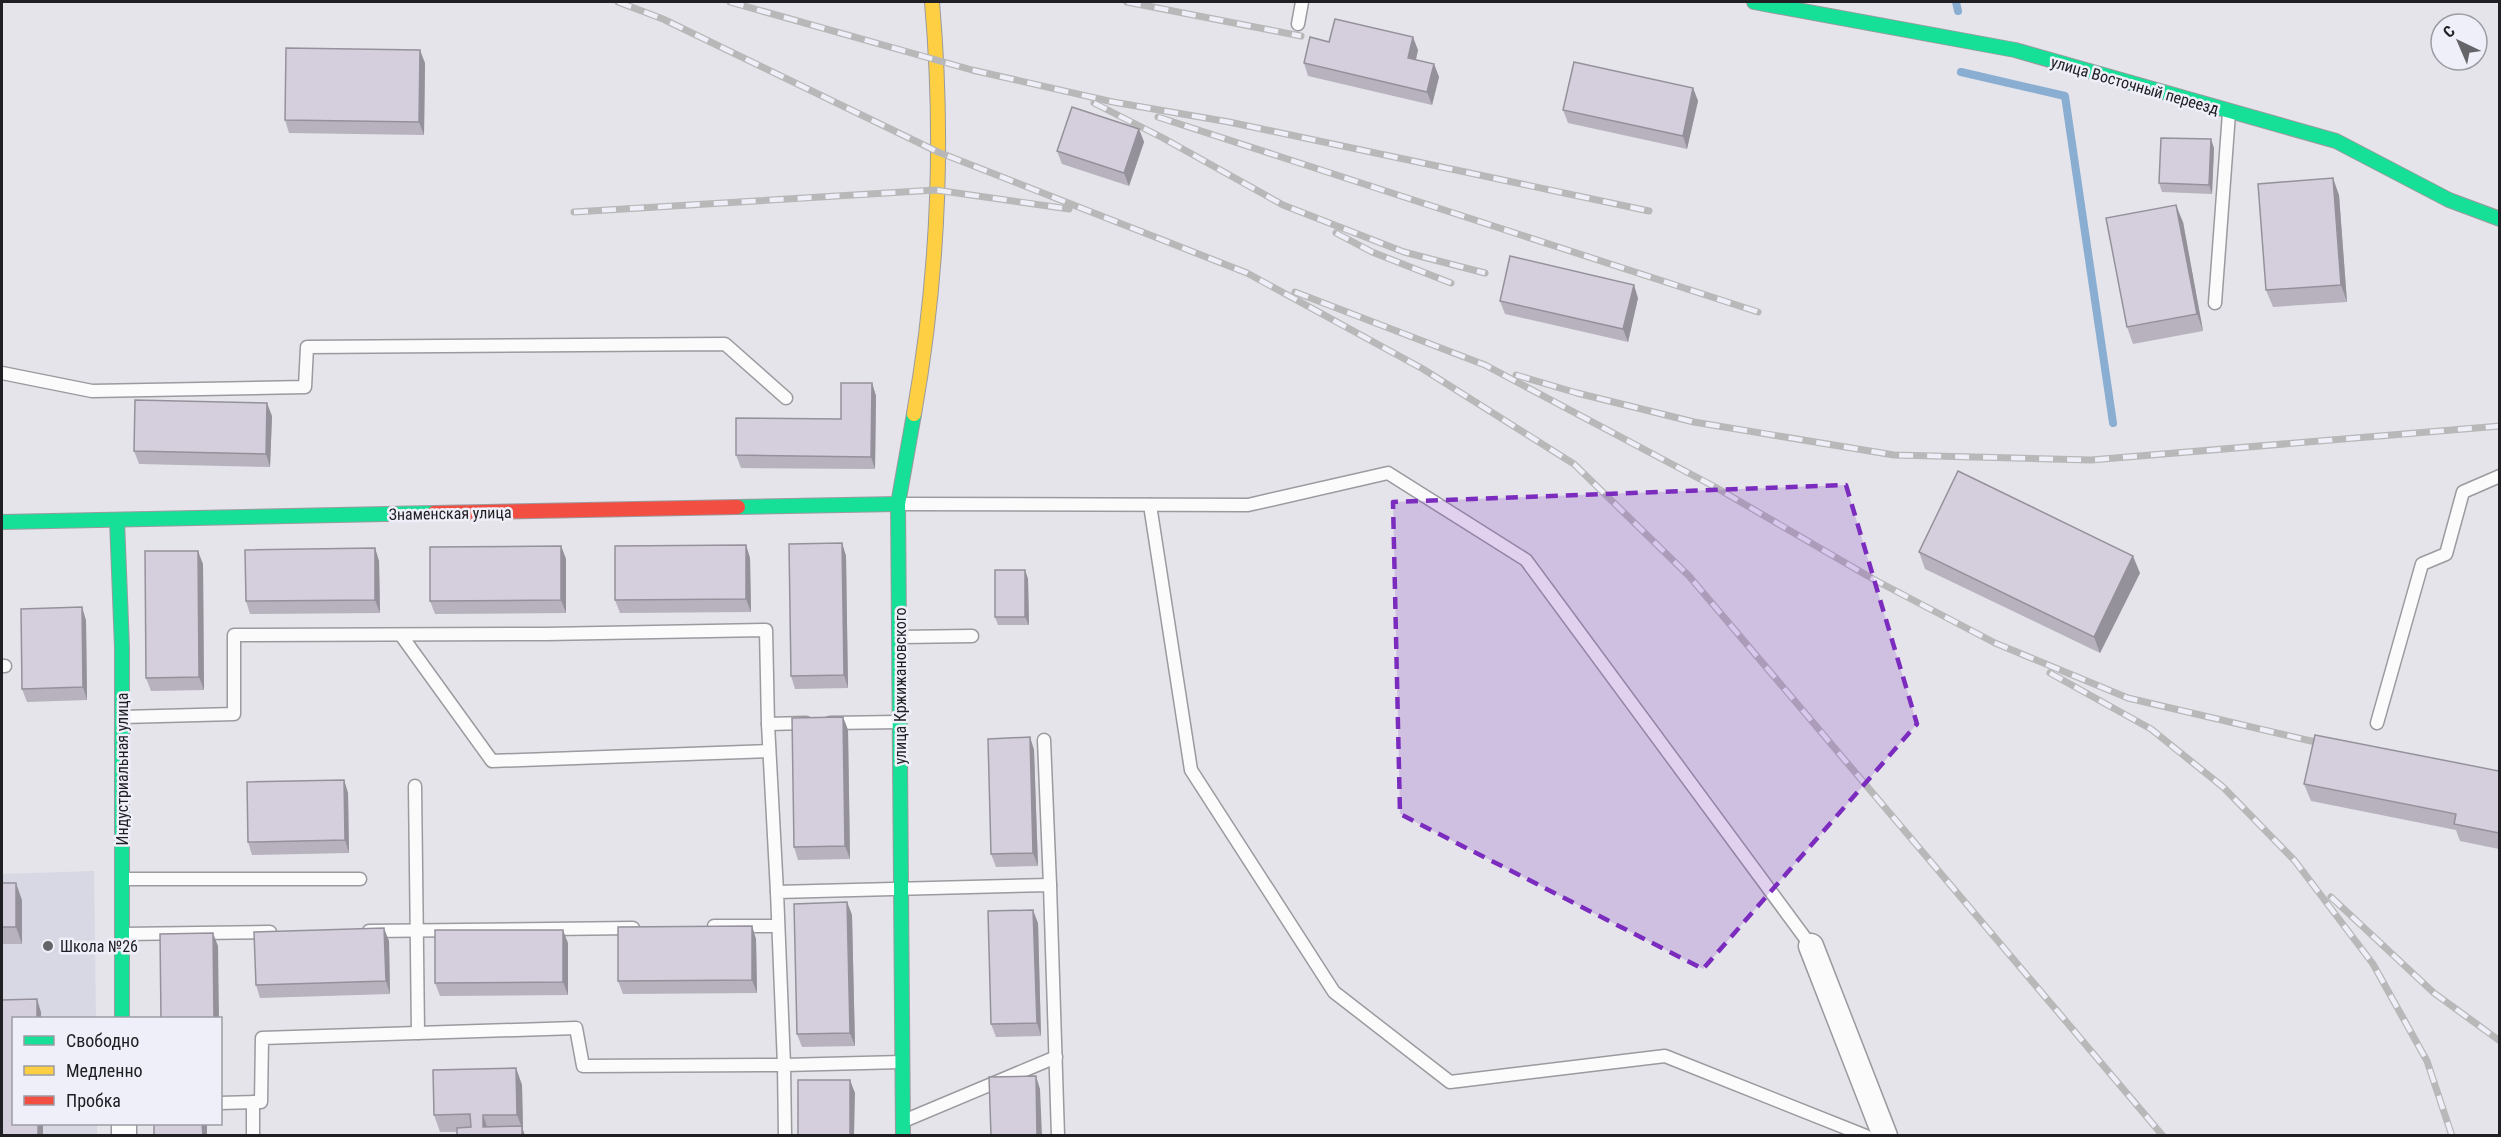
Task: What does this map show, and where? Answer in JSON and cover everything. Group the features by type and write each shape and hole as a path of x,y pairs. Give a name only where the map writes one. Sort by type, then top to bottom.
{"street":[{"name":"улица Кржижановского","path":"903,1136 898,504 924,359 934,239 938,152 937,60 932,2"},
{"name":"улица Восточный переезд","path":"1754,2 2015,50 2336,141 2449,200 2499,219"},
{"path":"2449,200 2482,227"},
{"name":"Знаменская улица","path":"2,522 898,504"},
{"name":"Индустриальная улица","path":"117,520 122,717 122,1017"},
{"path":"1811,946 1885,1136"}],"lane":[{"path":"1298,24 1302,2"},
{"path":"2214,303 2229,111"},
{"path":"2,373 92,391 306,387 307,347 725,344 786,398"},
{"path":"898,504 1248,505 1388,473 1526,560 1811,946"},
{"path":"2378,723 2422,564 2446,554 2463,492 2499,476"},
{"path":"1150,505 1191,770 1334,992 1450,1082 1665,1056 1866,1136"},
{"path":"122,717 234,714 234,635 766,630 785,1136"},
{"path":"401,635 492,761 770,751"},
{"path":"899,637 972,636"},
{"path":"768,724 900,722"},
{"path":"1044,740 1058,1136"},
{"path":"415,786 418,1033"},
{"path":"121,879 360,879"},
{"path":"777,892 1050,885"},
{"path":"697,927 778,926"},
{"path":"357,931 650,927"},
{"path":"122,934 287,932"},
{"path":"222,1103 261,1102 262,1038 576,1028 583,1066 904,1062"},
{"path":"902,1121 1056,1057"},
{"path":"253,1102 253,1136"}],"highlighted area":[{"path":"1846,485 1917,724 1703,969 1400,814 1393,502"}],"shaded area":[{"name":"Школа №26","path":"94,871 96,1017 12,1017 12,1125 97,1125 97,1135 2,1135 2,874"}],"building":[{"path":"1335,19 1413,37 1408,58 1434,64 1427,92 1304,63 1310,37 1329,42"},
{"path":"286,48 420,50 419,122 285,120"},
{"path":"1574,62 1693,88 1683,136 1563,110"},
{"path":"1072,107 1139,129 1124,173 1057,151"},
{"path":"2161,138 2211,139 2209,185 2159,183"},
{"path":"2333,178 2341,285 2266,290 2258,184"},
{"path":"2176,205 2197,314 2127,327 2106,218"},
{"path":"1510,256 1634,285 1623,329 1500,301"},
{"path":"841,383 872,383 871,457 736,455 736,418 841,419"},
{"path":"135,400 267,403 266,454 134,451"},
{"path":"1958,471 2133,556 2094,637 1919,552"},
{"path":"842,543 844,675 791,676 789,544"},
{"path":"746,545 746,599 615,600 615,546"},
{"path":"561,546 561,600 430,601 430,547"},
{"path":"375,548 375,600 246,601 245,550"},
{"path":"145,551 198,551 199,677 146,678"},
{"path":"995,570 1025,570 1025,617 995,617"},
{"path":"82,607 83,687 22,689 21,609"},
{"path":"843,717 845,846 794,847 792,718"},
{"path":"2315,735 2499,771 2499,833 2454,824 2456,814 2304,784"},
{"path":"1030,737 1033,853 991,854 988,739"},
{"path":"344,780 345,840 248,842 247,782"},
{"path":"2,883 16,883 16,927 2,927"},
{"path":"847,902 850,1033 797,1034 794,904"},
{"path":"1033,910 1037,1023 991,1024 988,911"},
{"path":"752,926 752,980 618,981 618,927"},
{"path":"384,928 386,981 256,985 254,932"},
{"path":"435,930 563,930 563,982 435,983"},
{"path":"213,933 214,1017 161,1017 160,934"},
{"path":"37,999 37,1017 12,1017 12,1125 38,1125 38,1136 2,1136 2,1000"},
{"path":"516,1068 517,1115 483,1115 483,1127 522,1126 522,1136 457,1136 457,1128 471,1127 470,1114 434,1115 433,1070"},
{"path":"1036,1076 1037,1136 991,1136 989,1077"},
{"path":"798,1080 850,1080 850,1136 798,1136"},
{"path":"154,1125 202,1125 203,1136 154,1136"}],"waterway":[{"path":"1956,2 1958,11"},
{"path":"1961,72 2065,96 2113,423"}],"railway":[{"path":"618,2 663,19 938,152 1247,273 1423,369 1574,464 1689,576 2163,1136"},
{"path":"730,2 972,70 1113,102 1229,122 1649,211"},
{"path":"1127,2 1301,36"},
{"path":"1094,103 1163,138 1283,205 1404,252 1485,273"},
{"path":"1158,117 1758,312"},
{"path":"574,212 936,190 1069,209"},
{"path":"1336,233 1372,252 1451,283"},
{"path":"1295,292 1485,365 1715,487 1873,579 1995,643 2128,698 2328,745"},
{"path":"1516,375 1577,393 1694,422 1894,455 2091,460 2500,426"},
{"path":"2050,673 2151,729 2223,787 2295,861 2373,964 2427,1061 2452,1136"},
{"path":"2331,897 2434,993 2500,1041"}],"traffic: fast":[{"path":"1754,2 2015,50 2336,141 2449,200 2500,219"},
{"path":"903,1136 898,504 914,414"},
{"path":"738,507 898,504"},
{"path":"2,522 434,513"},
{"path":"117,520 122,648 122,1017"}],"traffic: slow":[{"path":"914,414 929,312 936,209 938,105 932,2"}],"traffic: jam":[{"path":"434,513 738,507"}],"place":[{"name":"Школа №26","path":"48,946"}]}
